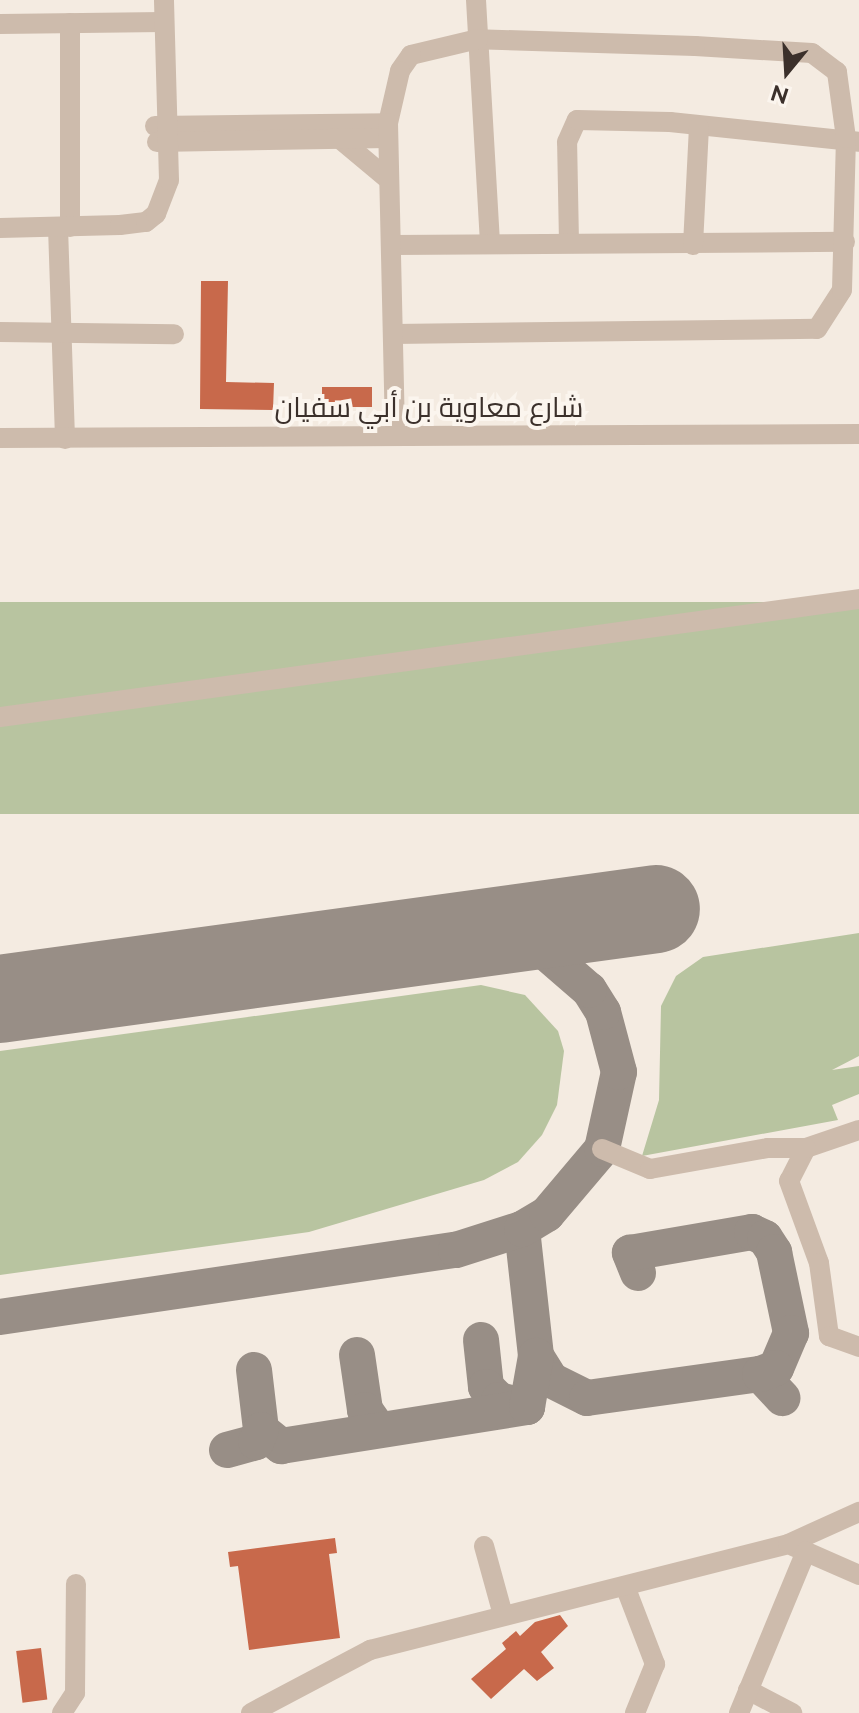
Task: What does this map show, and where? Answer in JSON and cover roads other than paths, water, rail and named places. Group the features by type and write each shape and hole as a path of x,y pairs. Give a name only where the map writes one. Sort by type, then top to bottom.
{"street":[{"path":"0,228 133,223 154,191 162,134 158,22 154,0"},
{"path":"158,22 164,0"},
{"path":"476,0 490,241"},
{"path":"0,24 158,22"},
{"path":"65,439 60,332 70,23"},
{"path":"394,334 806,333 835,308 845,242 853,140 840,80 812,53 478,39 411,55 400,71 388,131 394,245 394,334 395,435"},
{"path":"569,242 567,142 577,120 853,140"},
{"path":"693,245 699,127"},
{"path":"162,134 388,131"},
{"path":"162,134 340,139 388,131"},
{"path":"340,139 389,180"},
{"path":"394,245 490,241 693,245 845,242"},
{"path":"0,332 174,334"},
{"name":"شارع معاوية بن أبي سفيان","path":"0,438 859,434"},
{"path":"0,717 859,599"},
{"path":"602,1149 650,1169 768,1148 806,1148 859,1130"},
{"path":"806,1148 789,1181 819,1263 826,1326 836,1344 859,1347"},
{"path":"251,1713 370,1650 503,1615 797,1547 859,1512"},
{"path":"484,1546 503,1615"},
{"path":"797,1547 858,1572"},
{"path":"739,1713 797,1547"},
{"path":"62,1713 75,1693 76,1584"},
{"path":"625,1586 654,1656 635,1713"},
{"path":"748,1690 782,1711"}]}
